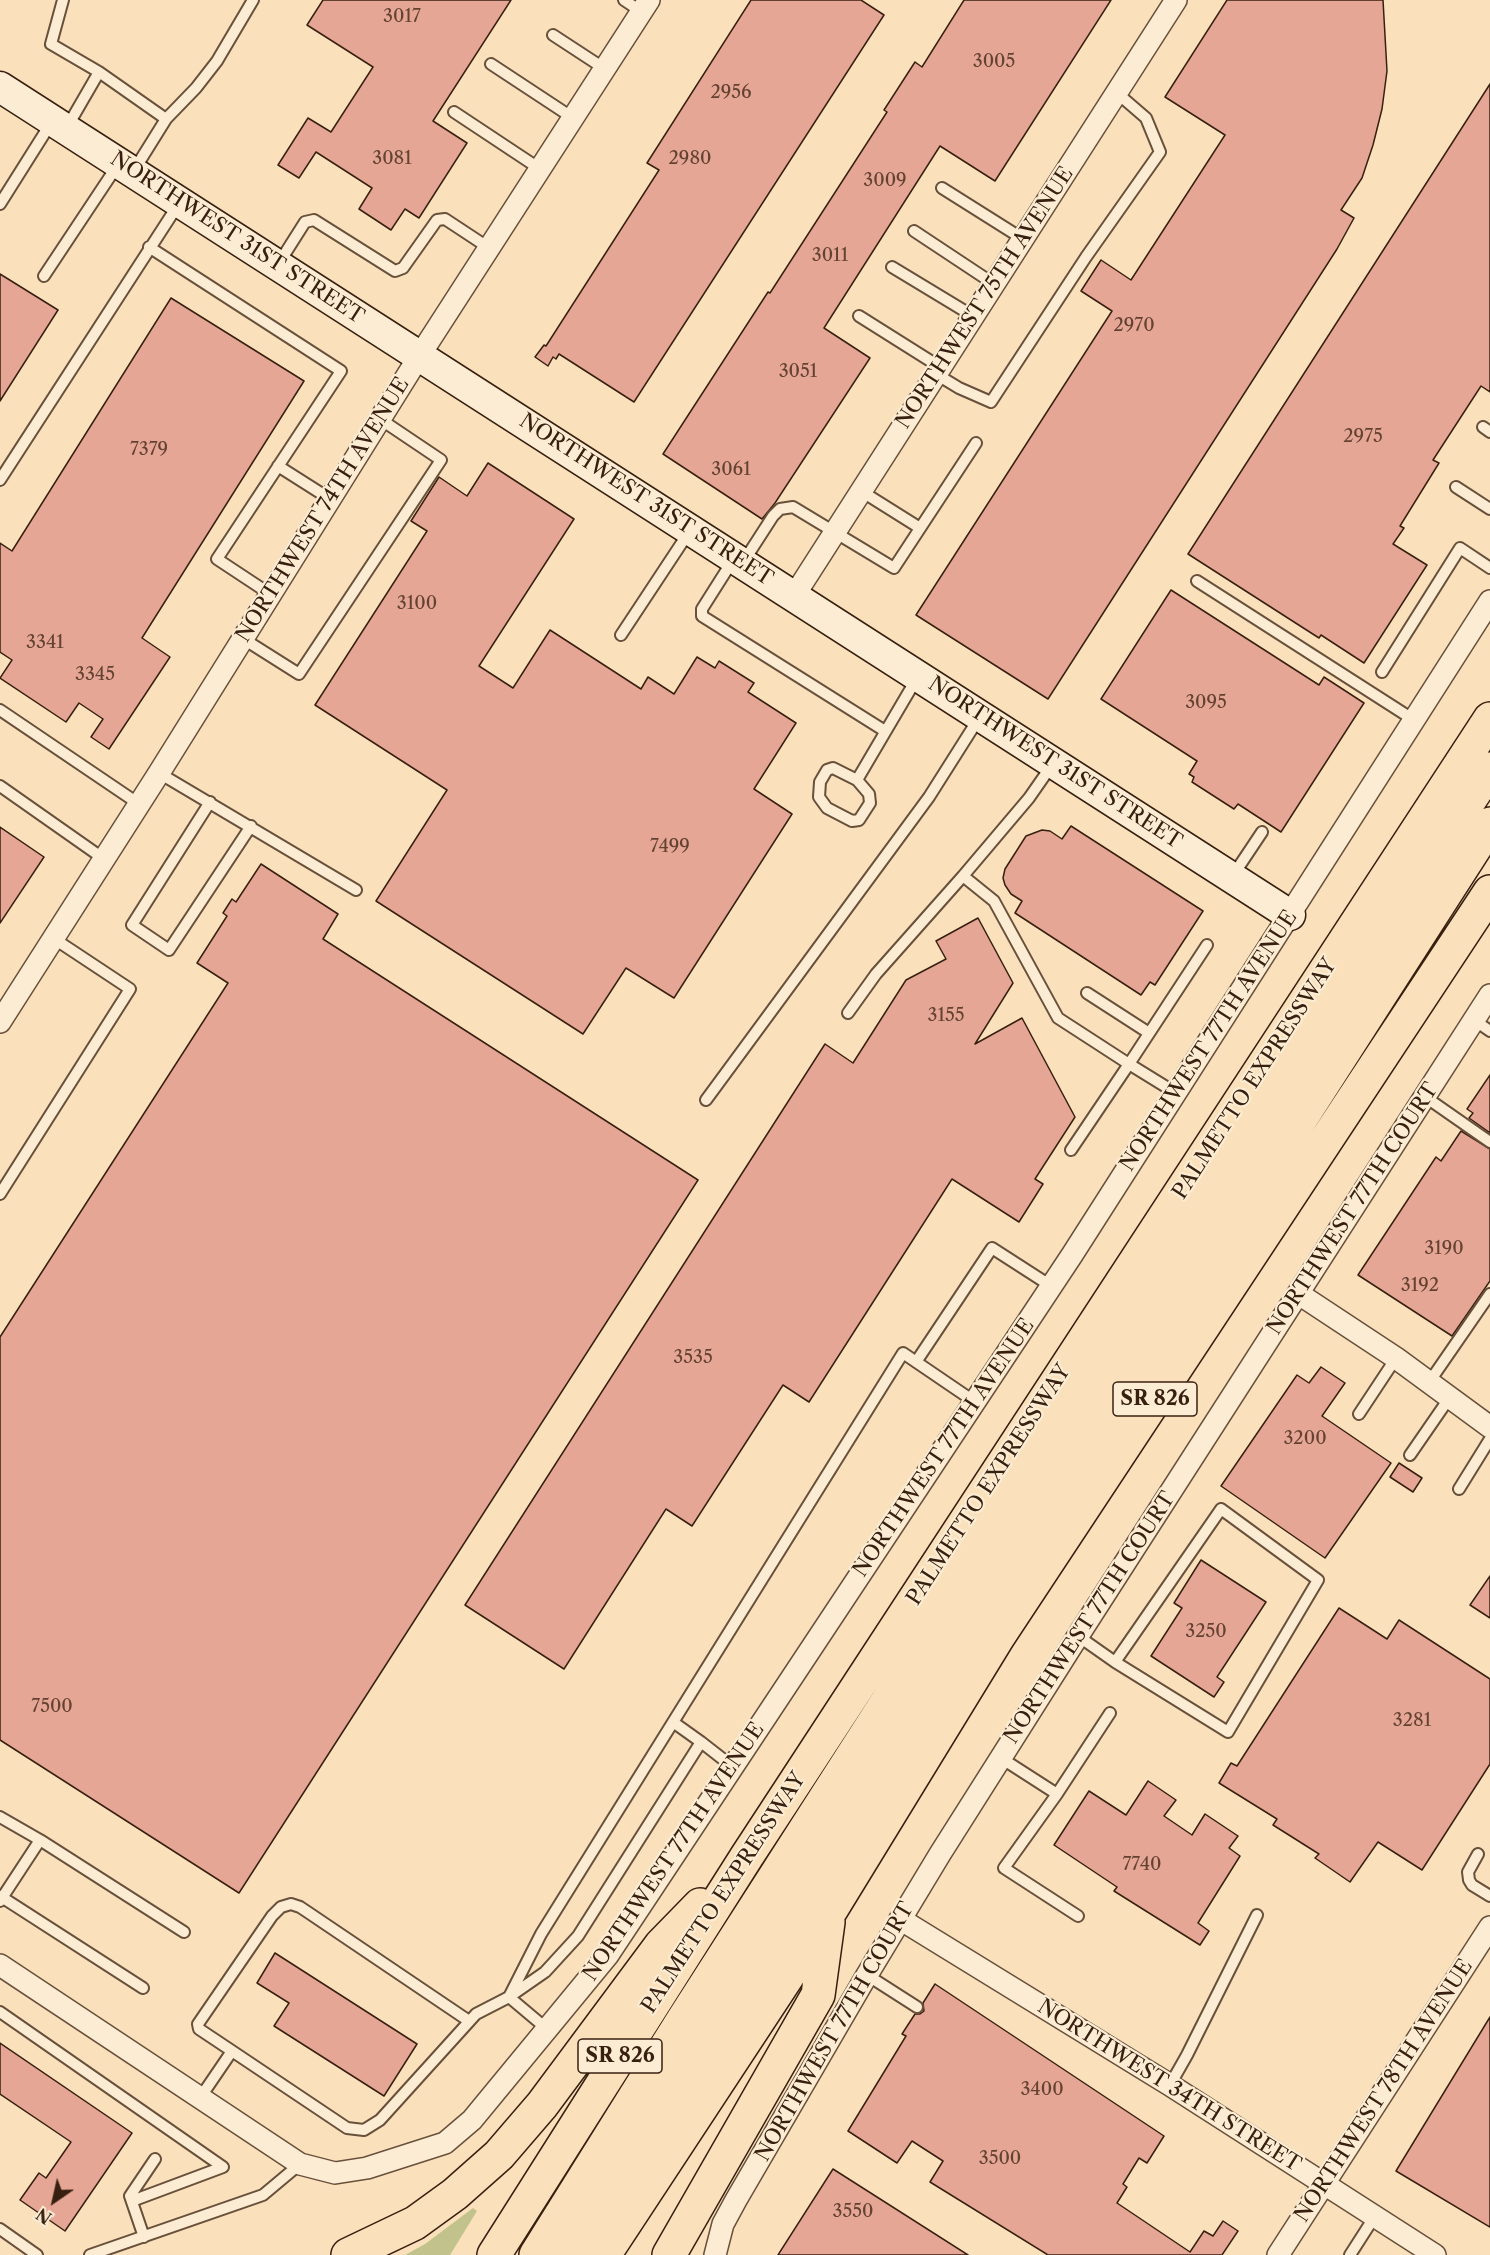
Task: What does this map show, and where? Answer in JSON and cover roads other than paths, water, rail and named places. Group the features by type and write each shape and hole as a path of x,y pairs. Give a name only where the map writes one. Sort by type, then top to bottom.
{"highway":[{"name":"PALMETTO EXPRESSWAY","path":"494,2255 747,1856 1490,719"},
{"path":"536,2255 683,2020 1342,993 1490,769"},
{"path":"571,2255 1490,824"},
{"name":"SR 826","path":"604,2255 829,1913 998,1636 1490,892"},
{"path":"348,2255 415,2223 455,2194 499,2155 542,2105 661,1945 747,1856"},
{"path":"669,2255 818,1995 829,1913"}],"street":[{"name":"NORTHWEST 75TH AVENUE","path":"794,596 1176,0"},
{"name":"NORTHWEST 74TH AVENUE","path":"0,1022 159,773 420,355 646,6"},
{"name":"NORTHWEST 31ST STREET","path":"0,87 1290,915"},
{"name":"NORTHWEST 77TH AVENUE","path":"0,1965 300,2164 336,2173 367,2169 444,2143 472,2120 608,1955 1051,1286 1490,601"},
{"name":"NORTHWEST 77TH COURT","path":"716,2254 723,2224 736,2199 900,1919 1078,1636 1424,1096 1486,1012"},
{"path":"1299,1294 1430,1381 1489,1426"},
{"name":"NORTHWEST 34TH STREET","path":"900,1919 1170,2085 1435,2255"},
{"name":"NORTHWEST 78TH AVENUE","path":"1278,2255 1490,1927"}],"lane":[{"path":"63,0 51,44 99,72 166,119"},
{"path":"44,276 126,168 217,61 253,0"},
{"path":"624,0 646,6"},
{"path":"553,35 605,69"},
{"path":"492,64 573,118"},
{"path":"0,204 99,72"},
{"path":"859,316 938,370 959,388 991,402 1086,257 1160,152 1146,118 1117,93"},
{"path":"454,112 540,169"},
{"path":"942,188 1023,238"},
{"path":"0,480 180,202"},
{"path":"278,264 305,222 314,220 395,271 403,268 437,220 445,219 489,248"},
{"path":"914,231 994,284"},
{"path":"149,247 340,371 217,560 270,594"},
{"path":"892,267 973,316"},
{"path":"242,638 299,674 441,460 380,419"},
{"path":"885,731 702,616 702,609 773,516 786,507 801,511 894,568 976,443"},
{"path":"278,466 330,499"},
{"path":"1456,487 1490,509"},
{"path":"861,491 920,528"},
{"path":"621,635 691,529"},
{"path":"1382,672 1460,548 1490,568"},
{"path":"1197,581 1414,720"},
{"path":"857,780 918,675"},
{"path":"0,710 139,804"},
{"path":"706,1100 929,797 981,715"},
{"path":"848,1013 876,974 1029,798 1053,762"},
{"path":"832,768 857,780 870,794 870,803 860,820 852,821 827,808 819,797 820,783 827,770 832,768"},
{"path":"159,773 356,890"},
{"path":"0,786 104,859"},
{"path":"210,802 132,925 169,950 251,826"},
{"path":"1232,878 1262,832"},
{"path":"963,876 994,901 1058,1018 1176,1093"},
{"path":"0,1194 130,989 53,938"},
{"path":"1071,1150 1207,945"},
{"path":"1087,993 1149,1033"},
{"path":"1424,1096 1490,1142"},
{"path":"916,1362 992,1248 1051,1286"},
{"path":"1430,1381 1490,1294"},
{"path":"509,1997 542,1934 903,1353 975,1402"},
{"path":"1359,1414 1396,1358"},
{"path":"1410,1455 1450,1397"},
{"path":"1459,1489 1489,1426"},
{"path":"1078,1636 1115,1662 1228,1732 1318,1580 1221,1509 1115,1662"},
{"path":"1078,1916 1004,1868 1057,1794 1110,1713"},
{"path":"673,1722 733,1767"},
{"path":"469,2021 300,1906 291,1904 281,1907 272,1916 198,2024 199,2029 347,2128 355,2131 364,2130 392,2109 476,2014 509,1997 545,1972 578,1936 701,1742"},
{"path":"1001,1758 1057,1794"},
{"path":"0,1818 40,1840 184,1932"},
{"path":"40,1840 1,1898 143,1988"},
{"path":"1478,1854 1468,1872 1469,1880 1490,1896"},
{"path":"1170,2085 1257,1915"},
{"path":"867,1975 917,2007"},
{"path":"509,1997 547,2030"},
{"path":"0,2012 223,2167 132,2201"},
{"path":"200,2098 232,2051"},
{"path":"144,2237 130,2196 155,2159"},
{"path":"90,2255 263,2195 300,2164"},
{"path":"1350,2255 1375,2216"},
{"path":"0,2229 38,2255"}]}
